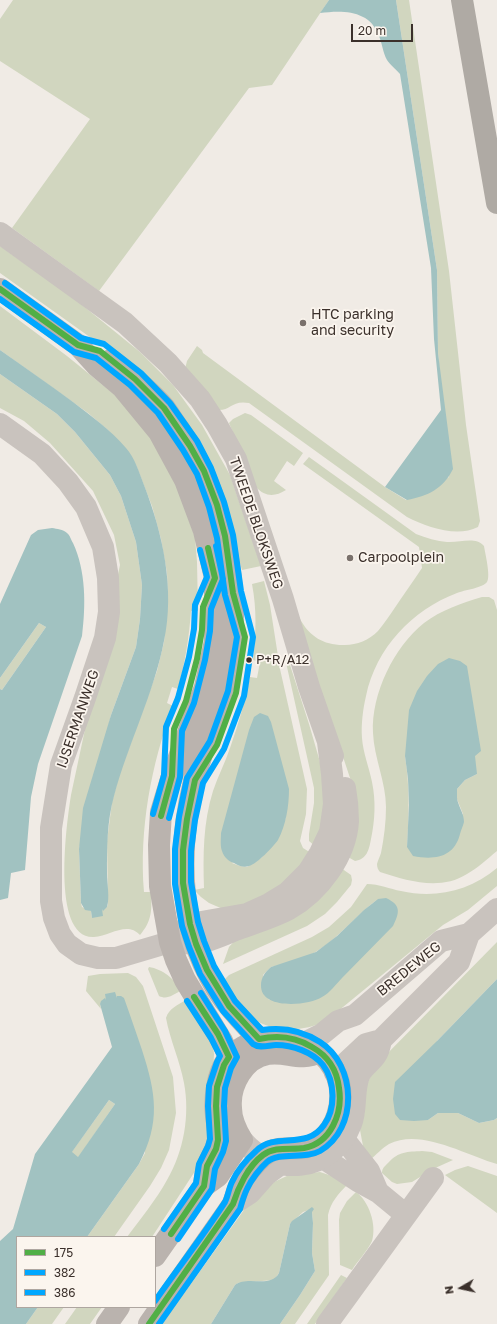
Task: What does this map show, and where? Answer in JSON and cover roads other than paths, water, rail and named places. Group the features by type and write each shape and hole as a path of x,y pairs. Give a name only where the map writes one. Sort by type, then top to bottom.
{"highway":[{"path":"462,0 497,203"}],"main road":[{"path":"0,289 78,345 97,366 122,387 159,432 186,480 204,531 215,578 216,608 214,641 205,687 172,776 161,812 158,845 160,886 170,942 185,980 218,1034 238,1077"},
{"path":"78,345 100,351 135,379 164,408 190,446 204,471 217,506 225,536 233,593 232,643 224,680 195,780 187,819 183,850 183,883 193,934 206,970 223,998 238,1018 259,1039"},
{"path":"149,1324 233,1204 239,1186 271,1161 270,1151 276,1149 304,1148 338,1132 337,1116 340,1100 339,1085 330,1061 312,1047 281,1037 266,1037 259,1039 250,1043 229,1057 224,1065 217,1087 216,1106 218,1140 216,1149 207,1166 204,1186"},
{"path":"156,1255 204,1186 218,1176 242,1140 234,1126 231,1108 232,1093 238,1077 243,1069 249,1062 260,1056 280,1054 304,1057 312,1047"},
{"path":"107,1324 118,1308"}],"street":[{"name":"TWEEDE BLOKSWEG","path":"0,233 125,323 168,363 200,399 217,425 236,459 283,599 309,687 328,742 343,777 347,799 348,822 344,842 336,861 310,894 289,909 262,920 193,934 170,942"},
{"name":"IJSERMANWEG","path":"0,424 42,454 68,482 86,507 103,547 108,578 109,612 106,638 61,765 51,828 51,901 54,918 60,934 67,944 82,954 98,958 116,958 170,942"},
{"name":"BREDEWEG","path":"312,1047 346,1032 355,1015 441,941 469,934 497,909"},
{"name":"BREDEWEG","path":"338,1132 347,1134 353,1116 360,1074 364,1067 376,1055 381,1040 459,962 469,934"},
{"name":"BREDEWEG","path":"335,1073 366,1044 381,1040"},
{"path":"242,1140 247,1147 271,1161 300,1166 323,1158 334,1150 338,1132"},
{"path":"338,1132 369,1171 378,1192"},
{"path":"323,1158 358,1182 378,1192 406,1215"},
{"path":"327,1324 433,1178"}],"water":[{"path":"329,0 396,0 437,270 438,353 453,469 440,487 428,494 407,500 385,487 441,410 434,339 431,268 400,74 387,60 375,27 369,21 355,14 346,12 320,13"},
{"path":"0,350 94,418 120,441 132,456 136,465 151,504 162,542 168,582 167,621 164,641 154,680 126,757 112,805 107,844 107,907 103,911 102,909 103,916 92,918 91,911 85,910 81,903 79,849 83,808 111,715 136,647 140,619 142,585 136,542 121,496 110,475 75,432 57,414 0,374"},
{"path":"52,528 60,529 69,535 77,554 83,577 84,588 82,636 38,764 31,797 25,870 11,873 8,898 0,900 0,689 2,690 46,627 39,623 0,678 0,604 31,535 38,530"},
{"path":"449,658 460,661 467,666 481,751 475,756 477,774 465,780 457,789 457,798 464,822 457,842 453,848 442,856 428,858 413,856 407,847 409,805 405,756 409,710 417,691 427,676 438,664"},
{"path":"260,713 268,716 271,722 289,789 288,802 285,822 278,840 260,859 252,865 243,867 230,861 224,855 221,847 221,833 249,730 254,717"},
{"path":"386,898 394,903 398,909 397,917 393,926 328,993 315,1000 296,1004 286,1004 268,999 263,993 261,985 262,980 265,973 271,967 316,952 337,936 364,910 378,899"},
{"path":"497,979 497,1118 479,1123 458,1113 438,1113 428,1120 400,1120 395,1114 393,1099 395,1082"},
{"path":"115,992 117,998 117,996 121,996 124,998 142,1050 151,1080 153,1094 154,1107 151,1135 139,1164 88,1236 16,1236 16,1308 37,1308 26,1324 0,1324 0,1241 13,1229 35,1154 112,1047 100,1004 105,998 106,1000 105,994","holes":["109,1100 115,1104 78,1157 72,1152"]},
{"path":"312,1207 314,1209 312,1212 312,1253 315,1271 280,1324 211,1324 235,1285 240,1282 265,1281 275,1278 279,1273 290,1224"}],"place":[{"name":"HTC parking and security","path":"303,323"},
{"name":"Carpoolplein","path":"350,558"},
{"name":"P+R/A12","path":"249,660"}]}
